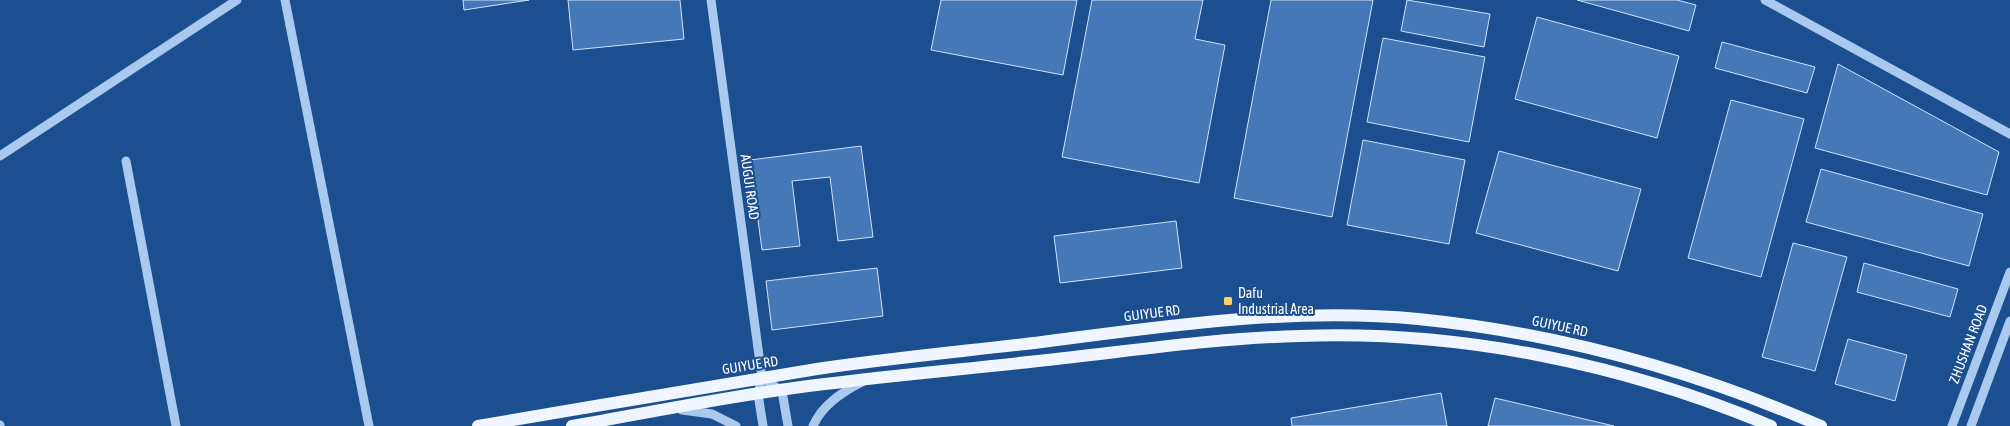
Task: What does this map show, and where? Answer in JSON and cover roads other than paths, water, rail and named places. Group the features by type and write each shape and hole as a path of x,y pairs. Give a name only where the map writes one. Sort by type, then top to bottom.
{"main road":[{"name":"GUIYUE RD","path":"478,426 821,369 1185,324 1258,318 1333,316 1414,319 1486,327 1551,339 1632,358 1702,379 1821,426"},
{"path":"572,426 758,394 868,379 1222,341 1300,336 1380,336 1494,348 1594,368 1678,392 1771,426"}],"street":[{"path":"0,156 237,0"},
{"path":"285,0 369,426"},
{"name":"AUGUI ROAD","path":"710,0 762,378"},
{"path":"1765,0 2010,134"},
{"path":"126,161 176,426"},
{"name":"ZHUSHAN ROAD","path":"1952,426 2010,272"},
{"path":"1970,426 2010,320"},
{"path":"763,426 758,394 762,378 782,391 788,426"},
{"path":"813,426 828,404 845,391 868,379"},
{"path":"669,409 712,414 736,426"}],"place":[{"name":"Dafu Industrial Area","path":"1228,301"}]}
